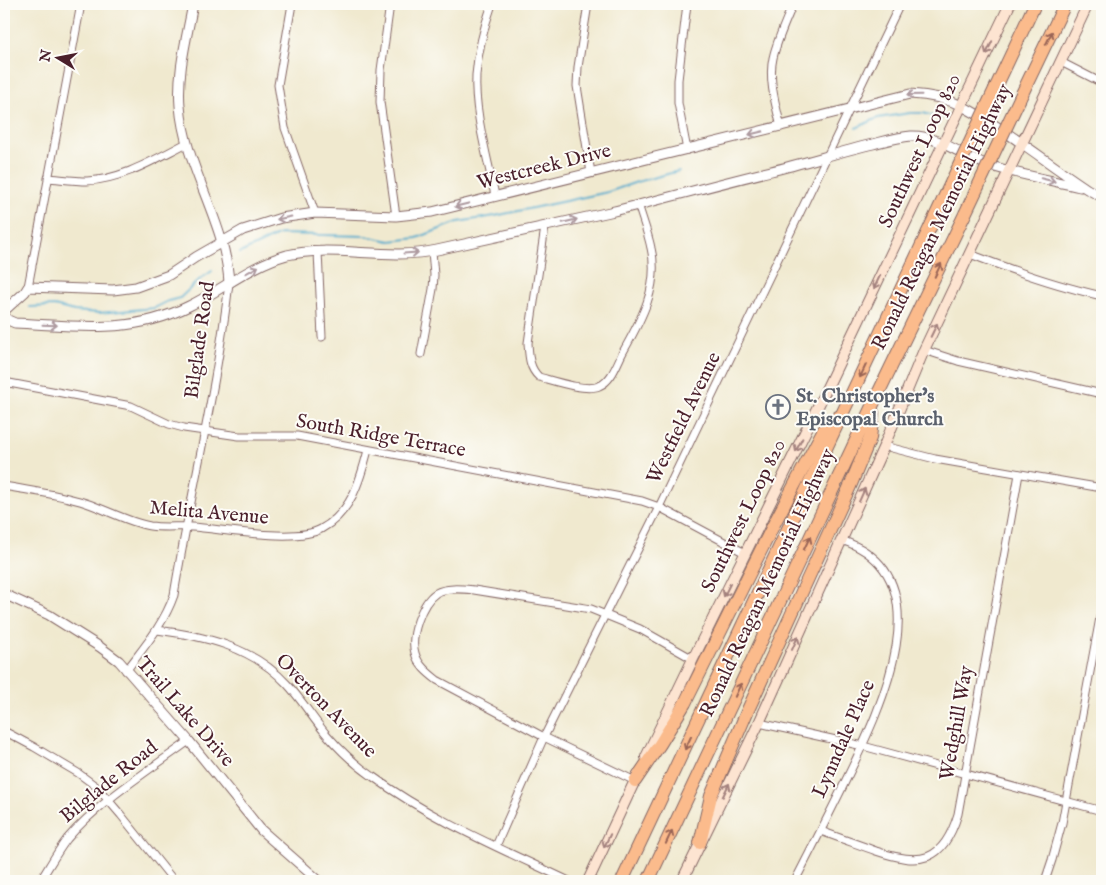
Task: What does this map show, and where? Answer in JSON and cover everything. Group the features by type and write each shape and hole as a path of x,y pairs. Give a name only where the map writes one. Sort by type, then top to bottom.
{"highway":[{"name":"Ronald Reagan Memorial Highway","path":"622,881 1035,4"},
{"name":"Ronald Reagan Memorial Highway","path":"648,881 874,402 1065,4"},
{"path":"700,843 711,796 870,438 874,402"},
{"path":"635,781 685,703 823,431 842,414"}],"main road":[{"name":"Southwest Loop 820","path":"588,881 693,659 823,396 1010,4"},
{"path":"682,881 759,723 884,446 924,350 1088,4"}],"street":[{"path":"4,311 25,292 28,286 81,4"},
{"name":"Bilglade Road","path":"126,671 157,630 174,595 185,526 225,319 229,284 221,242 187,143 180,108 180,88 193,4"},
{"path":"292,4 278,85 285,128 315,213"},
{"path":"390,4 381,70 380,102 396,216"},
{"path":"492,4 484,27 476,77 478,112 495,196"},
{"path":"588,4 578,67 577,86 591,173"},
{"path":"687,150 678,103 678,80 688,4"},
{"path":"781,127 774,96 771,72 772,59 793,4"},
{"name":"Westfield Avenue","path":"496,846 544,737 659,507 900,4"},
{"path":"1061,62 1102,83"},
{"name":"Westcreek Drive","path":"28,286 113,290 136,287 169,275 221,242 243,230 267,221 315,213 396,216 432,212 910,94 930,95 961,106 1102,197"},
{"name":"Westcreek Drive","path":"4,316 15,323 96,326 132,325 179,311 253,269 275,259 294,254 318,252 392,254 432,251 545,227 793,166 828,155 912,136 929,138 971,159 1009,171 1087,189"},
{"path":"48,178 85,181 112,177 135,170 187,143"},
{"path":"545,227 528,343 529,360 534,372 540,377 587,388 599,386 609,379 636,330 650,294 654,269 652,248 638,204"},
{"path":"421,354 433,289 432,251"},
{"path":"318,252 322,337"},
{"path":"970,254 1076,291 1102,296"},
{"path":"924,350 958,361 1102,394"},
{"name":"South Ridge Terrace","path":"4,382 119,403 140,410 169,424 204,432 239,436 297,436 642,501 659,507 745,553"},
{"path":"884,446 935,459 1102,488"},
{"name":"Melita Avenue","path":"4,486 67,497 152,526 185,526 280,535 309,534 321,529 340,514 348,504 361,477 368,450"},
{"name":"Wedghill Way","path":"821,831 893,857 912,860 926,858 942,847 953,829 958,814 1019,474"},
{"name":"Lynndale Place","path":"795,881 863,746 879,709 897,644 899,613 896,593 886,572 877,561 854,544 841,540"},
{"path":"635,781 544,737 456,691 426,672 415,654 414,644 415,633 426,604 436,592 458,589 591,609 640,630 693,659"},
{"name":"Trail Lake Drive","path":"4,594 49,615 119,661 189,741 261,830 319,881"},
{"path":"1045,881 1066,802 1102,607"},
{"name":"Overton Avenue","path":"157,630 217,641 250,655 271,669 287,684 328,736 370,774 397,794 496,846 569,881"},
{"path":"759,723 863,746 1102,811"},
{"path":"4,731 78,772 97,787 174,881"},
{"name":"Bilglade Road","path":"40,881 67,840 82,824 109,800 189,741"}],"waterway":[{"path":"856,128 878,118 910,113 923,113 941,118"},
{"path":"240,253 280,234 365,236 390,241 417,238 458,222 608,192 679,171"},
{"path":"30,307 54,306 74,311 99,313 154,308 168,301 180,298 199,280 212,271"}],"place":[{"name":"St. Christopher's Episcopal Church","path":"778,407"}]}
